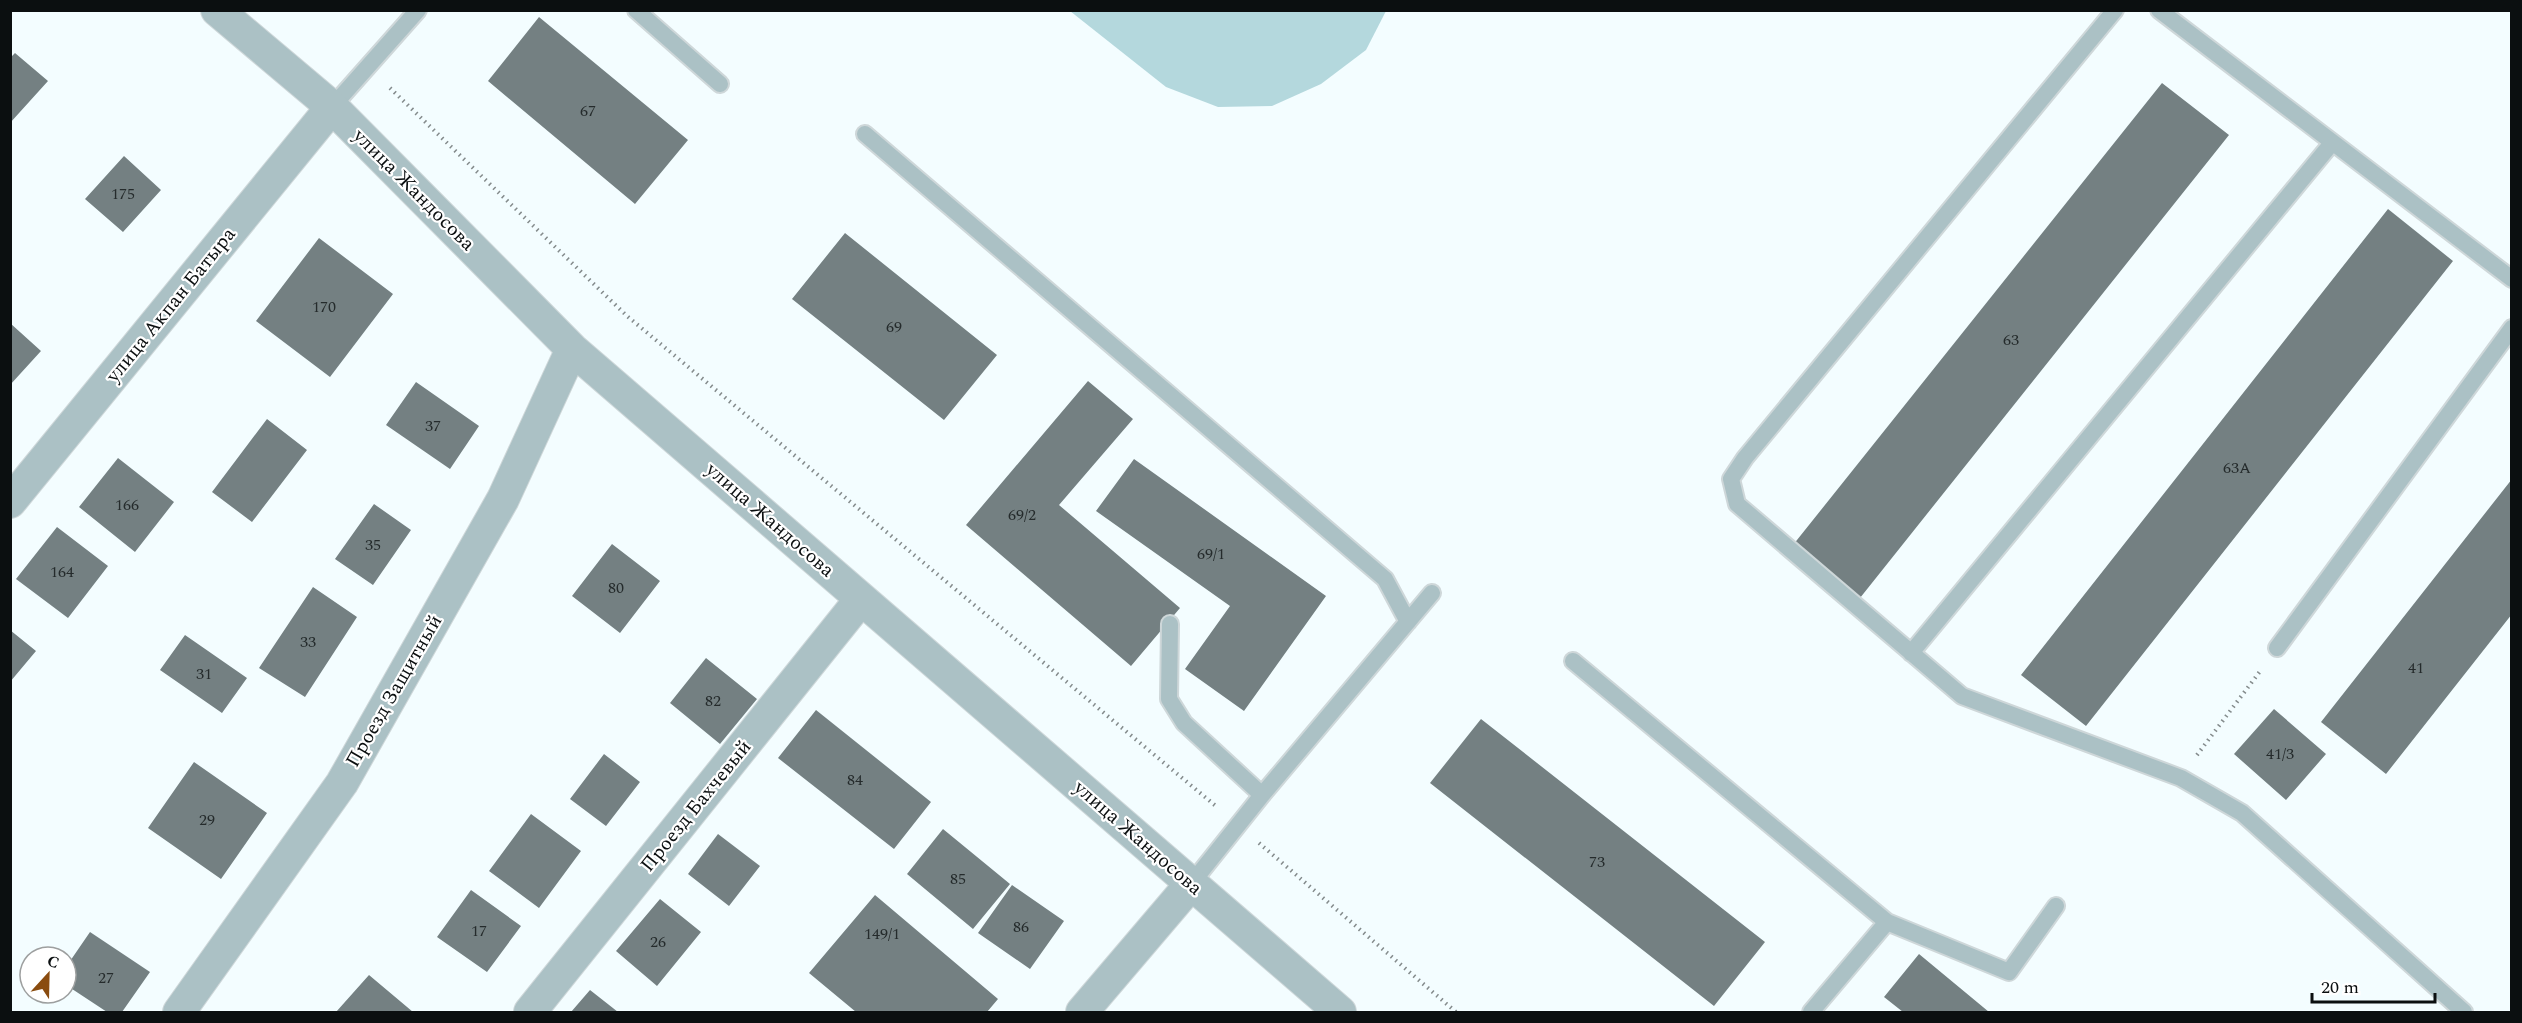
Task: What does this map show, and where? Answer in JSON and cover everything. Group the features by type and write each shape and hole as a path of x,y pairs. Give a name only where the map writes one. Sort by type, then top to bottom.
{"street":[{"name":"улица Жандосова","path":"217,10 332,107 572,349 1340,1012"},
{"name":"улица Акпан Батыра","path":"10,502 332,107"},
{"name":"Проезд Защитный","path":"179,1012 342,783 503,499 572,349"},
{"name":"Проезд Бахчевый","path":"530,1012 861,599"},
{"path":"1082,1012 1191,884"}],"lane":[{"path":"332,107 418,10"},
{"path":"636,10 720,84"},
{"path":"2115,10 1745,458 1731,479 1737,504 1962,696 2181,778 2242,813 2464,1012"},
{"path":"2159,10 2511,279"},
{"path":"865,134 1385,579 1408,622"},
{"path":"1911,652 2332,142"},
{"path":"2277,648 2511,328"},
{"path":"1191,884 1262,795 1432,593"},
{"path":"1170,624 1169,699 1184,723 1262,795"},
{"path":"1573,661 1887,922 2009,972 2056,906"},
{"path":"1811,1012 1887,922"}],"path":[{"path":"368,67 627,316 1239,826 1456,1012"},
{"path":"2181,778 2277,648"}],"shaded area":[{"path":"1070,11 1386,11 1366,50 1321,84 1272,106 1218,107 1166,87"}],"building":[{"path":"539,17 688,140 635,204 488,81"},
{"path":"15,53 48,81 10,123 10,58"},
{"path":"2162,83 2229,135 1860,598 1793,545"},
{"path":"124,156 161,190 123,232 85,199"},
{"path":"2388,209 2453,261 2086,726 2021,675"},
{"path":"845,233 997,355 944,420 792,299"},
{"path":"319,238 393,294 330,377 256,321"},
{"path":"10,323 41,351 10,385"},
{"path":"1088,381 1133,419 1059,505 1180,608 1131,666 966,525"},
{"path":"416,382 479,426 450,469 386,425"},
{"path":"267,419 307,450 252,522 212,492"},
{"path":"118,458 174,502 135,552 79,507"},
{"path":"1134,459 1326,596 1244,711 1185,669 1230,606 1096,511"},
{"path":"2512,479 2512,614 2386,774 2321,722"},
{"path":"374,504 411,530 373,585 335,559"},
{"path":"57,527 108,566 68,618 16,579"},
{"path":"612,544 660,581 620,633 572,596"},
{"path":"313,587 357,617 305,697 259,668"},
{"path":"10,630 36,651 10,682"},
{"path":"185,635 247,678 222,713 160,670"},
{"path":"706,658 757,699 720,744 670,703"},
{"path":"2274,709 2326,754 2286,800 2234,754"},
{"path":"816,710 931,802 894,849 778,758"},
{"path":"1481,719 1765,942 1714,1006 1430,783"},
{"path":"604,754 640,782 606,826 570,799"},
{"path":"194,762 267,813 221,879 148,828"},
{"path":"531,814 581,851 539,908 489,871"},
{"path":"943,829 1010,884 973,929 907,874"},
{"path":"718,834 760,866 729,906 688,874"},
{"path":"1012,885 1064,921 1030,969 978,933"},
{"path":"471,890 521,926 487,972 437,937"},
{"path":"875,895 998,999 987,1012 856,1012 809,973"},
{"path":"660,899 701,932 657,986 616,951"},
{"path":"90,932 150,972 122,1012 107,1012 78,993 78,950"},
{"path":"1919,954 1989,1012 1903,1012 1884,997"},
{"path":"369,975 413,1012 336,1012"},
{"path":"590,990 618,1012 571,1012"}]}
